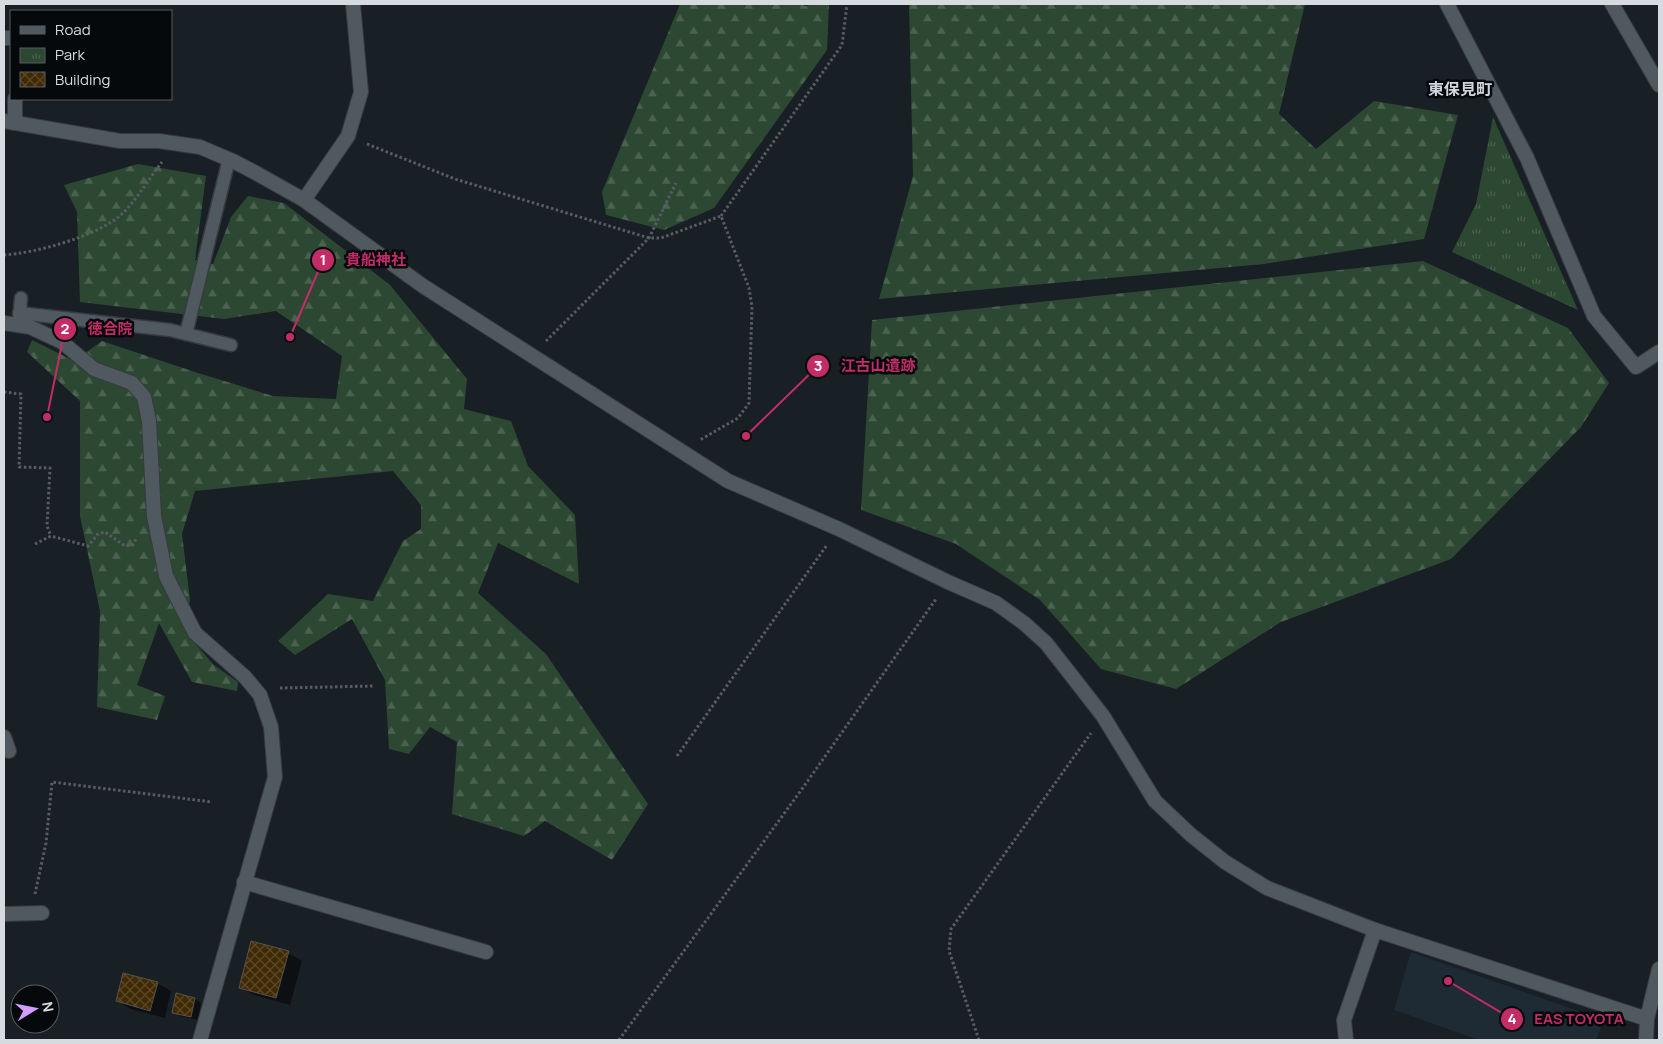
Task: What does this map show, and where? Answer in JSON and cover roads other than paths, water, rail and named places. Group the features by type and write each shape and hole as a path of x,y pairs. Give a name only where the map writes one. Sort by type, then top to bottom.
{"street":[{"path":"304,200 348,136 362,92 353,4"},
{"path":"1446,4 1527,158 1594,316 1636,367 1659,352"},
{"path":"1612,4 1659,85"},
{"path":"15,100 9,122 120,141 159,141 200,147 229,159 304,200 423,286 728,481 839,529 996,603 1025,624 1046,643 1103,716 1155,801 1198,841 1225,862 1267,888 1376,930 1647,1019"},
{"path":"4,323 19,319 30,327 62,342 94,369 132,383 144,397 150,421 155,526 166,576 195,634 245,677 260,695 271,727 275,777 200,1040"},
{"path":"4,737 9,751"},
{"path":"244,882 486,952"},
{"path":"4,914 42,913"},
{"path":"1346,1040 1344,1020 1376,930"},
{"path":"1646,1040 1647,1019 1659,969"}],"lane":[{"path":"186,334 229,159"},
{"path":"21,298 19,319 160,329 231,345"}],"place":[{"name":"貴船神社","path":"290,337"},
{"name":"徳合院","path":"47,417"},
{"name":"江古山遺跡","path":"746,436"},
{"name":"EAS TOYOTA","path":"1448,981"}],"district":[{"name":"東保見町","path":"1460,89"}]}
